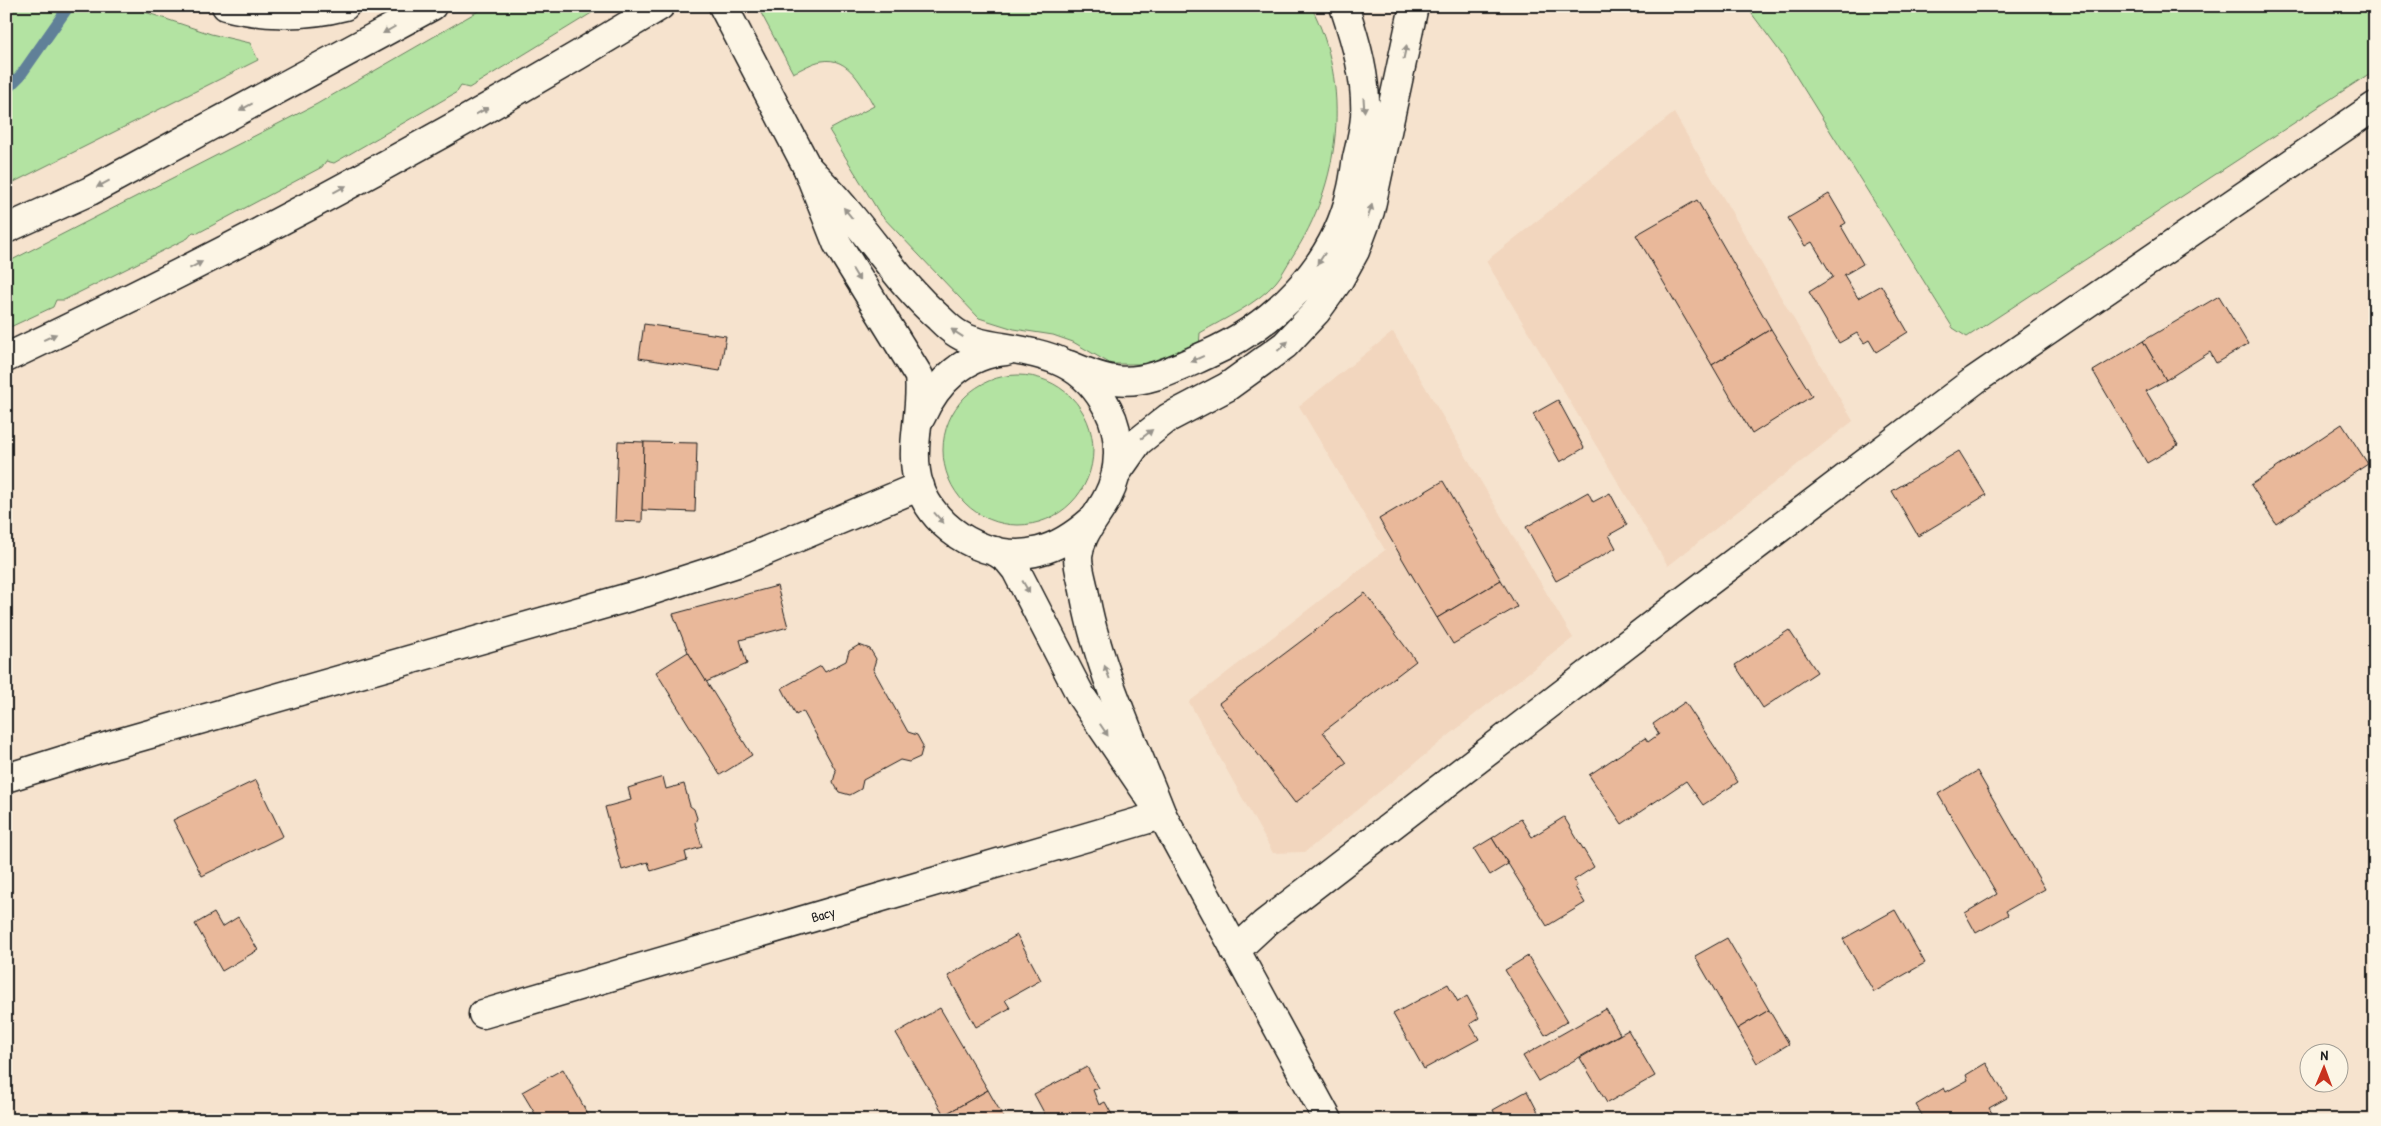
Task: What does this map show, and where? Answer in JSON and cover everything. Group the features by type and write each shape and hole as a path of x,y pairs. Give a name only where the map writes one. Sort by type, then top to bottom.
{"main road":[{"path":"226,6 287,14 345,6"},
{"path":"6,229 90,191 432,6"},
{"path":"6,358 130,300 348,185 562,66 660,6"},
{"path":"723,6 764,88 807,167 837,243 919,376 921,394 914,455 920,486 932,509 949,529 970,543 995,551 1016,554 1037,552 1057,545 1075,535 1091,521"},
{"path":"807,167 846,210 895,272 927,308 956,334 969,340 1046,354 1096,376 1116,381 1152,376 1185,365 1226,346 1263,323 1288,301 1308,278 1326,251 1351,193 1365,117 1361,66 1354,34 1344,6"},
{"path":"1116,472 1138,442 1168,418 1227,387 1285,345 1316,312 1340,280 1355,251 1370,211 1414,6"},
{"path":"1235,951 1264,924 1678,605 1975,380 2375,106"},
{"path":"918,423 929,398 946,378 968,362 993,352 1020,350"},
{"path":"1069,365 1093,384 1109,410 1118,440 1116,472 1108,498 1091,521 1081,542 1078,559 1087,608 1101,658 1162,815"},
{"path":"6,778 115,744 647,592 737,562 920,486"},
{"path":"995,551 1007,559 1016,570 1082,696 1162,815 1328,1120"},
{"name":"Bacy","path":"484,1014 1162,815"}],"shaded area":[{"path":"1674,113 1853,421 1668,566 1486,261"},
{"path":"1393,332 1573,638 1479,711 1305,852 1273,853 1189,702 1385,550 1299,406"}],"green space":[{"path":"6,6 96,6 101,10 104,6 127,6 211,34 250,43 258,60 6,186"},
{"path":"487,6 603,6 469,88 461,86 457,92 334,163 326,161 322,167 198,233 193,232 188,238 64,300 56,300 53,307 6,329 6,263 317,104"},
{"path":"771,6 1311,6 1324,37 1332,69 1336,101 1335,134 1330,166 1321,198 1309,228 1276,282 1259,298 1240,311 1200,333 1199,348 1144,364 1111,364 1073,342 1053,335 1014,329 979,318 880,214 829,130 874,106 860,82 847,68 840,63 832,61 815,63 793,73 761,13"},
{"path":"1746,6 2375,6 2375,70 1967,337 1953,328 1784,57"},
{"path":"1018,375 1033,376 1047,380 1060,387 1071,397 1081,408 1088,421 1092,435 1092,465 1088,479 1081,492 1071,503 1060,513 1047,520 1033,524 1018,525 1003,524 989,520 976,513 965,503 955,492 948,479 944,465 943,450 944,435 948,421 955,408 965,397 976,387 989,380 1003,376"}],"building":[{"path":"1829,194 1846,223 1841,226 1863,264 1844,275 1858,298 1881,285 1908,332 1876,352 1869,340 1864,343 1857,333 1839,343 1809,292 1833,277 1812,242 1805,246 1788,218"},
{"path":"1697,200 1771,329 1712,365 1636,235"},
{"path":"2219,296 2248,344 2216,363 2210,352 2166,380 2143,341"},
{"path":"644,324 726,336 720,371 639,358"},
{"path":"1771,329 1812,396 1752,434 1712,365"},
{"path":"2143,341 2166,380 2146,391 2178,445 2147,463 2093,371"},
{"path":"1558,400 1584,448 1560,462 1533,414"},
{"path":"2342,424 2368,464 2276,524 2251,485"},
{"path":"618,441 644,442 642,522 615,521"},
{"path":"644,442 697,443 695,512 642,510"},
{"path":"1959,451 1986,495 1918,536 1892,491"},
{"path":"1443,481 1501,580 1437,618 1379,519"},
{"path":"1588,492 1593,502 1610,493 1627,525 1609,535 1616,548 1556,581 1526,527"},
{"path":"1501,580 1517,607 1453,644 1437,618"},
{"path":"777,586 788,627 740,640 747,664 706,682 688,652 673,614"},
{"path":"1365,593 1416,661 1323,732 1347,763 1295,803 1219,703"},
{"path":"1789,630 1817,672 1763,708 1735,665"},
{"path":"859,645 870,649 876,659 873,669 908,732 917,735 923,746 920,757 909,762 900,760 863,780 861,789 850,795 839,792 833,782 836,771 803,711 796,715 782,688 821,666 825,672 846,661 849,651"},
{"path":"688,652 752,755 720,775 656,672"},
{"path":"1685,702 1738,782 1703,805 1686,781 1622,824 1589,775 1645,738 1648,742 1659,734 1653,724"},
{"path":"1977,771 2045,889 2006,911 2008,915 1976,933 1965,913 1997,894 1938,794"},
{"path":"663,777 666,789 684,784 690,806 694,809 697,818 695,823 702,847 685,852 687,860 651,871 648,862 622,870 605,807 631,800 628,788"},
{"path":"256,780 283,836 202,876 173,820"},
{"path":"1564,817 1594,867 1574,880 1577,886 1575,887 1585,903 1547,926 1492,838 1521,819 1532,837"},
{"path":"1492,838 1508,864 1490,875 1474,849"},
{"path":"1895,910 1925,963 1874,992 1843,939"},
{"path":"214,913 222,927 238,917 258,950 222,971 195,924"},
{"path":"1017,935 1041,980 1005,1000 1010,1008 976,1027 948,976"},
{"path":"1727,938 1769,1010 1737,1029 1695,956"},
{"path":"1528,956 1568,1021 1545,1035 1505,970"},
{"path":"1448,984 1458,1002 1467,996 1479,1018 1470,1024 1479,1039 1424,1069 1393,1014"},
{"path":"940,1008 988,1090 944,1115 896,1033"},
{"path":"1606,1009 1620,1034 1538,1081 1523,1056"},
{"path":"1769,1010 1789,1044 1757,1063 1737,1029"},
{"path":"1628,1030 1655,1076 1607,1103 1580,1058"},
{"path":"1986,1063 2007,1098 1989,1108 1996,1120 1925,1120 1916,1105 1944,1088 1946,1092 1968,1080 1966,1075"},
{"path":"1087,1067 1099,1088 1093,1090 1099,1105 1105,1102 1115,1120 1048,1120 1034,1094"},
{"path":"563,1069 591,1120 531,1120 537,1117 522,1092"},
{"path":"988,1090 1005,1120 946,1120 944,1115"},
{"path":"1527,1091 1542,1120 1495,1120 1497,1118 1493,1110"}],"waterway":[{"path":"6,90 20,76 69,6"}]}
